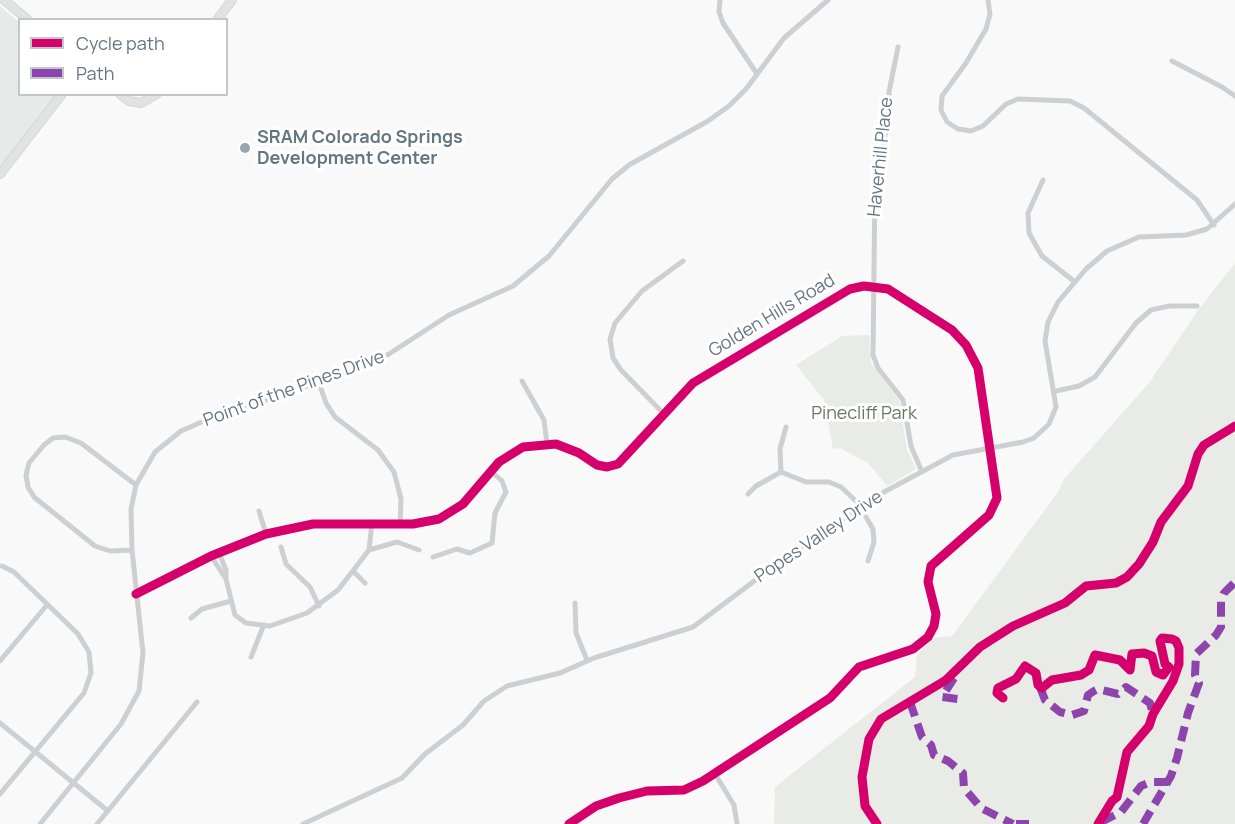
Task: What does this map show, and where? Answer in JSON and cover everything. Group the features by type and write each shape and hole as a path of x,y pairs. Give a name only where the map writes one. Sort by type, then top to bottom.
{"street":[{"path":"4,0 26,18"},
{"path":"218,18 232,0"},
{"path":"720,0 719,12 723,23 757,74"},
{"name":"Point of the Pines Drive","path":"40,824 121,724 139,691 143,653 130,509 136,485 155,452 181,431 319,383 381,358 449,315 495,295 528,276 549,256 612,179 629,165 716,116 740,95 790,32 828,0"},
{"path":"988,0 990,14 986,29 966,63 942,96 941,110 947,122 958,129 970,131 983,126 1006,104 1018,99 1070,101 1084,108 1197,200 1214,225"},
{"name":"Haverhill Place","path":"898,47 889,92 888,121 875,178 873,356 878,368 903,400 910,446 922,472"},
{"path":"1172,61 1235,96"},
{"path":"0,174 60,96"},
{"path":"38,126 68,96"},
{"path":"123,96 129,101 141,103 153,96"},
{"path":"1043,180 1028,213 1029,233 1042,256 1075,282"},
{"name":"Popes Valley Drive","path":"303,824 402,778 425,754 456,732 484,701 501,689 560,673 587,660 699,624 789,555 860,507 922,472 953,455 1023,442 1041,433 1055,413 1056,391 1046,334 1054,308 1075,282 1101,255 1124,243 1155,235 1192,234 1214,225 1235,204"},
{"path":"664,414 621,370 611,351 610,339 615,323 642,291 683,261"},
{"path":"568,824 607,802 637,793 684,790 715,774 830,698 859,667 914,649 925,641 936,620 928,582 931,566 989,515 996,504 997,484 978,368 966,345 952,330 902,296 888,289 873,286"},
{"name":"Golden Hills Road","path":"136,594 211,556 266,534 313,524 372,522 400,524 431,521 456,510 491,471 517,449 547,444 573,450 597,465 612,466 626,458 693,383 850,289 873,286"},
{"path":"1056,391 1079,386 1095,377 1136,322 1151,310 1169,306 1197,306"},
{"path":"522,381 544,420 547,444"},
{"path":"319,383 326,403 335,417 378,450 394,472 401,499 400,524"},
{"path":"781,472 780,449 786,427"},
{"path":"132,550 110,551 95,546 34,497 28,487 26,475 29,463 44,445 53,438 65,437 81,443 136,485"},
{"path":"434,557 457,549 470,553 492,543 495,513 506,492 502,481 491,471"},
{"path":"748,494 756,486 781,472"},
{"path":"781,472 806,482 836,484 847,490 873,529 874,542 868,561"},
{"path":"259,511 266,534"},
{"path":"219,553 226,570 231,601 240,620 263,627 294,619 319,606 354,572 369,550 372,522"},
{"path":"369,550 397,542 419,550"},
{"path":"280,547 286,564 310,587 319,606"},
{"path":"211,556 226,579"},
{"path":"0,794 84,693 92,673 89,652 85,644 14,572 2,566"},
{"path":"354,572 365,583"},
{"path":"191,618 202,609 231,601"},
{"path":"575,603 576,633 587,660"},
{"path":"0,661 47,605"},
{"path":"251,657 263,627"},
{"path":"98,824 198,702"},
{"path":"0,723 108,811"},
{"path":"715,774 734,805 737,824"}],"shaded area":[{"path":"0,6 18,21 18,96 57,96 0,166"}],"green space":[{"path":"1235,263 1235,824 774,824 775,787 915,677 917,655 933,638 952,636 1058,492 1064,479 1149,383 1199,309"},
{"name":"Pinecliff Park","path":"869,335 871,363 899,400 907,450 916,469 887,486 868,463 840,448 833,449 824,400 796,365 842,336"}],"marked path":[{"path":"1143,824 1171,776 1177,758 1188,713 1199,683 1195,675 1196,654 1221,627 1221,601 1224,593 1235,582"},
{"path":"954,678 942,697 958,699 964,695"},
{"path":"1040,687 1045,700 1060,712 1072,715 1084,711 1088,695 1094,691 1098,689 1118,694 1126,687 1150,703 1153,714"},
{"path":"910,702 922,737 931,745 934,755 948,761 963,773 964,788 981,808 1013,824"},
{"path":"1101,822 1121,812 1141,786 1151,782 1168,782"},
{"path":"1016,824 1029,824"}],"cycle path":[{"path":"136,594 211,556 266,534 313,524 413,524 439,519 463,504 499,462 523,447 556,444 579,453 597,465 607,467 618,464 693,383 850,289 864,286 888,289 952,330 966,345 978,368 997,498 989,515 931,566 928,582 936,614 934,626 928,637 913,649 859,667 830,698 703,781 684,790 647,791 619,798 596,806 569,824"},
{"path":"877,824 865,806 862,777 869,739 881,719 946,680 980,647 1013,626 1065,603 1086,586 1116,583 1127,577 1139,564 1153,542 1161,522 1188,486 1198,454 1204,445 1235,426"},
{"path":"1003,698 997,693 998,688 1016,679 1025,666 1036,673 1038,685 1042,688 1052,680 1081,675 1089,670 1095,655 1120,660 1130,670 1132,654 1144,653 1152,656 1156,672 1163,675 1169,667 1165,664 1160,641 1162,638 1176,641 1179,648 1179,664 1173,681 1153,714 1149,726 1127,752 1117,797 1098,824"}],"place":[{"name":"SRAM Colorado Springs Development Center","path":"245,148"}]}
